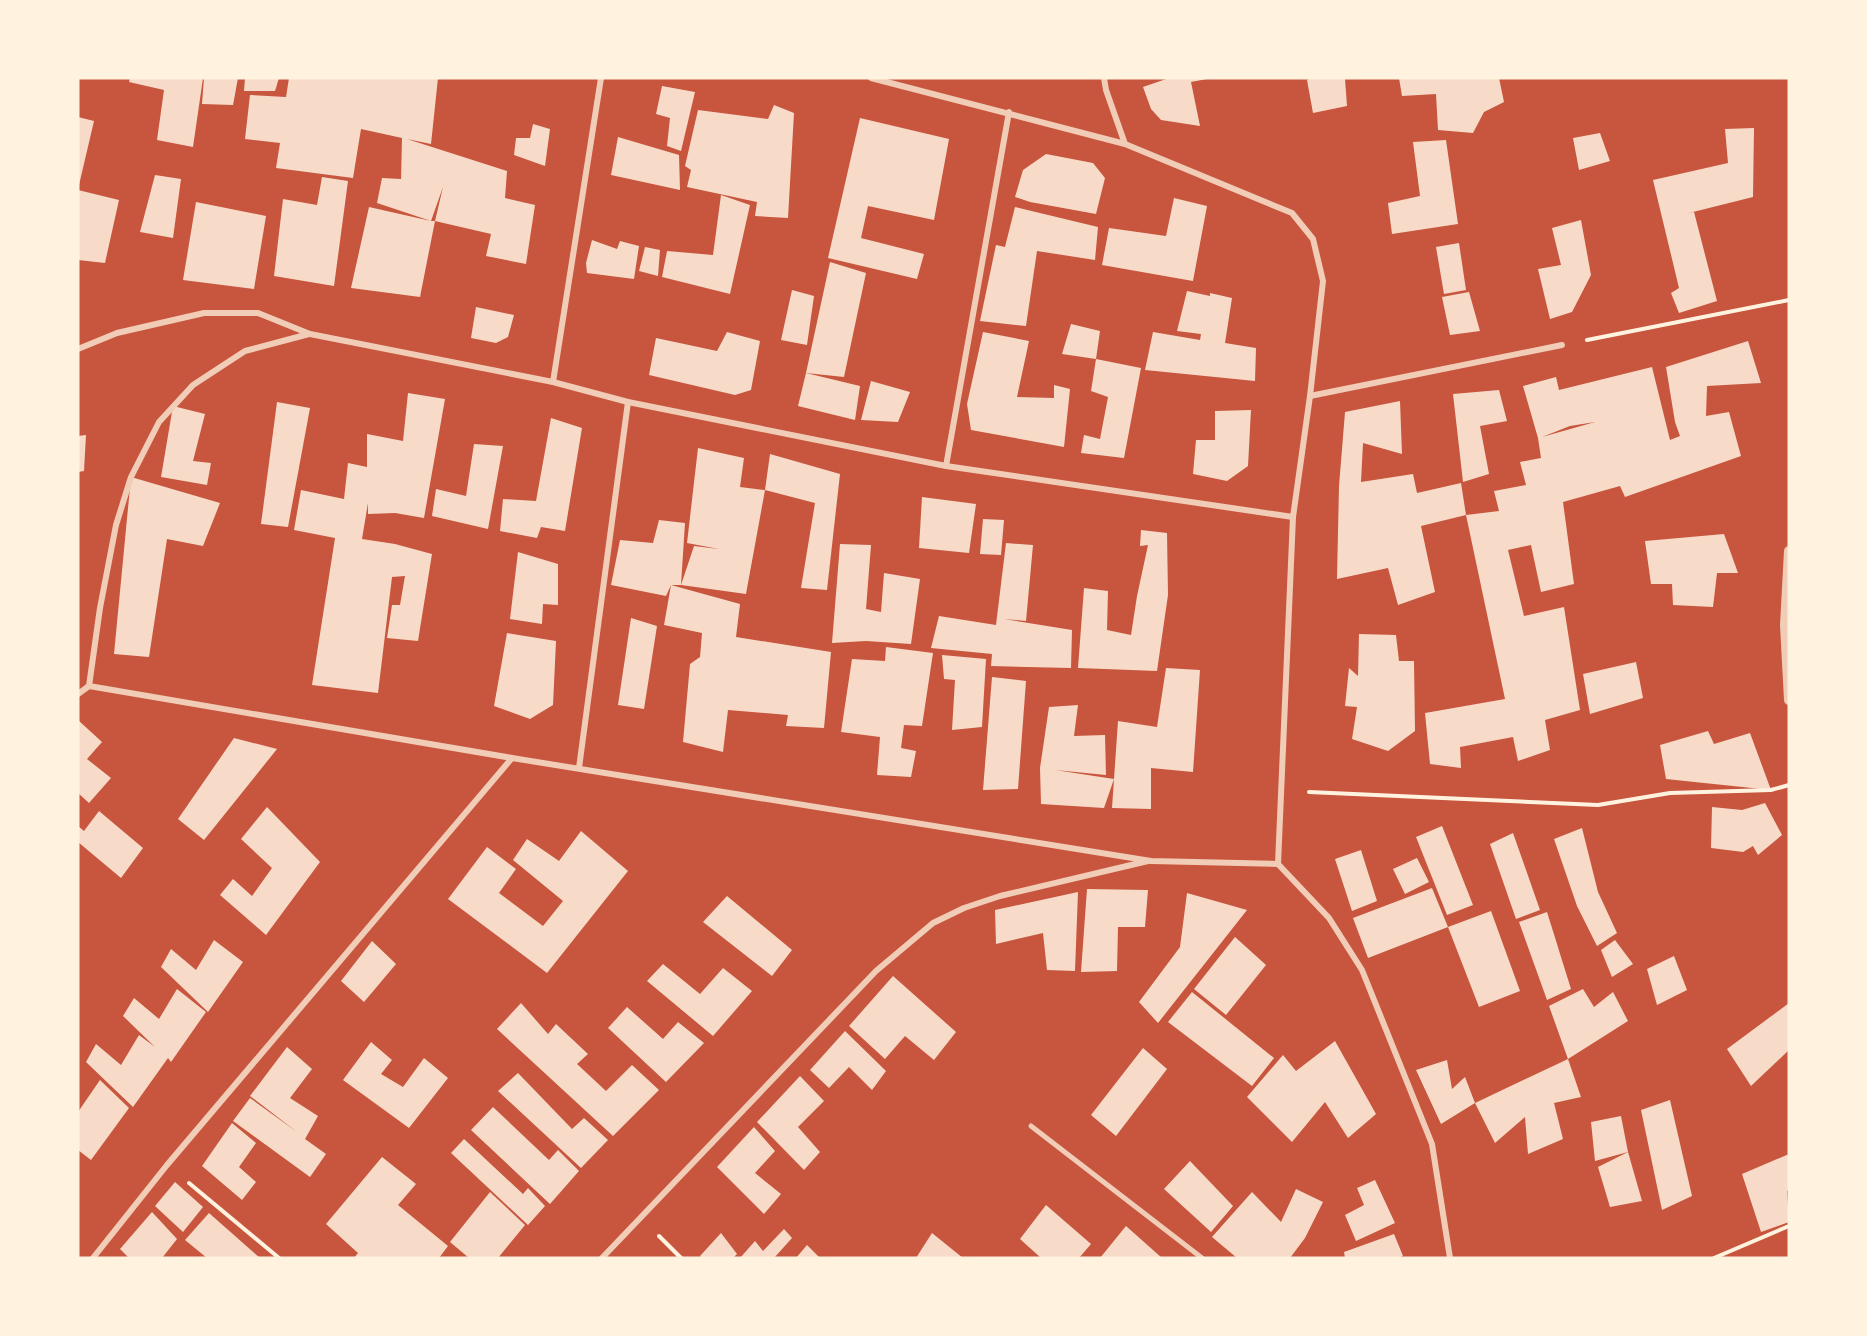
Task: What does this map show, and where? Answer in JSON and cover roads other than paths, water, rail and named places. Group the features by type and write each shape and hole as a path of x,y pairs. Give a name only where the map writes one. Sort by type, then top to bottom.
{"street":[{"path":"553,382 602,78"},
{"path":"871,78 1125,144 1292,213 1313,239 1323,281 1293,517 1278,864"},
{"path":"1104,78 1125,144"},
{"path":"946,466 1009,112"},
{"path":"78,349 117,333 204,313 258,313 310,334 553,382 628,402 946,466 1293,517"},
{"path":"89,686 100,608 116,525 131,477 159,422 193,385 244,351 310,334"},
{"path":"1310,396 1562,345"},
{"path":"579,768 628,402"},
{"path":"1789,551 1785,624 1789,700"},
{"path":"78,694 89,686 512,758 1151,861 1278,864 1329,918 1362,970 1432,1144 1450,1258"},
{"path":"93,1258 167,1165 512,758"},
{"path":"602,1258 876,971 933,923 964,908 1000,896 1151,861"},
{"path":"1031,1126 1202,1258"}]}
